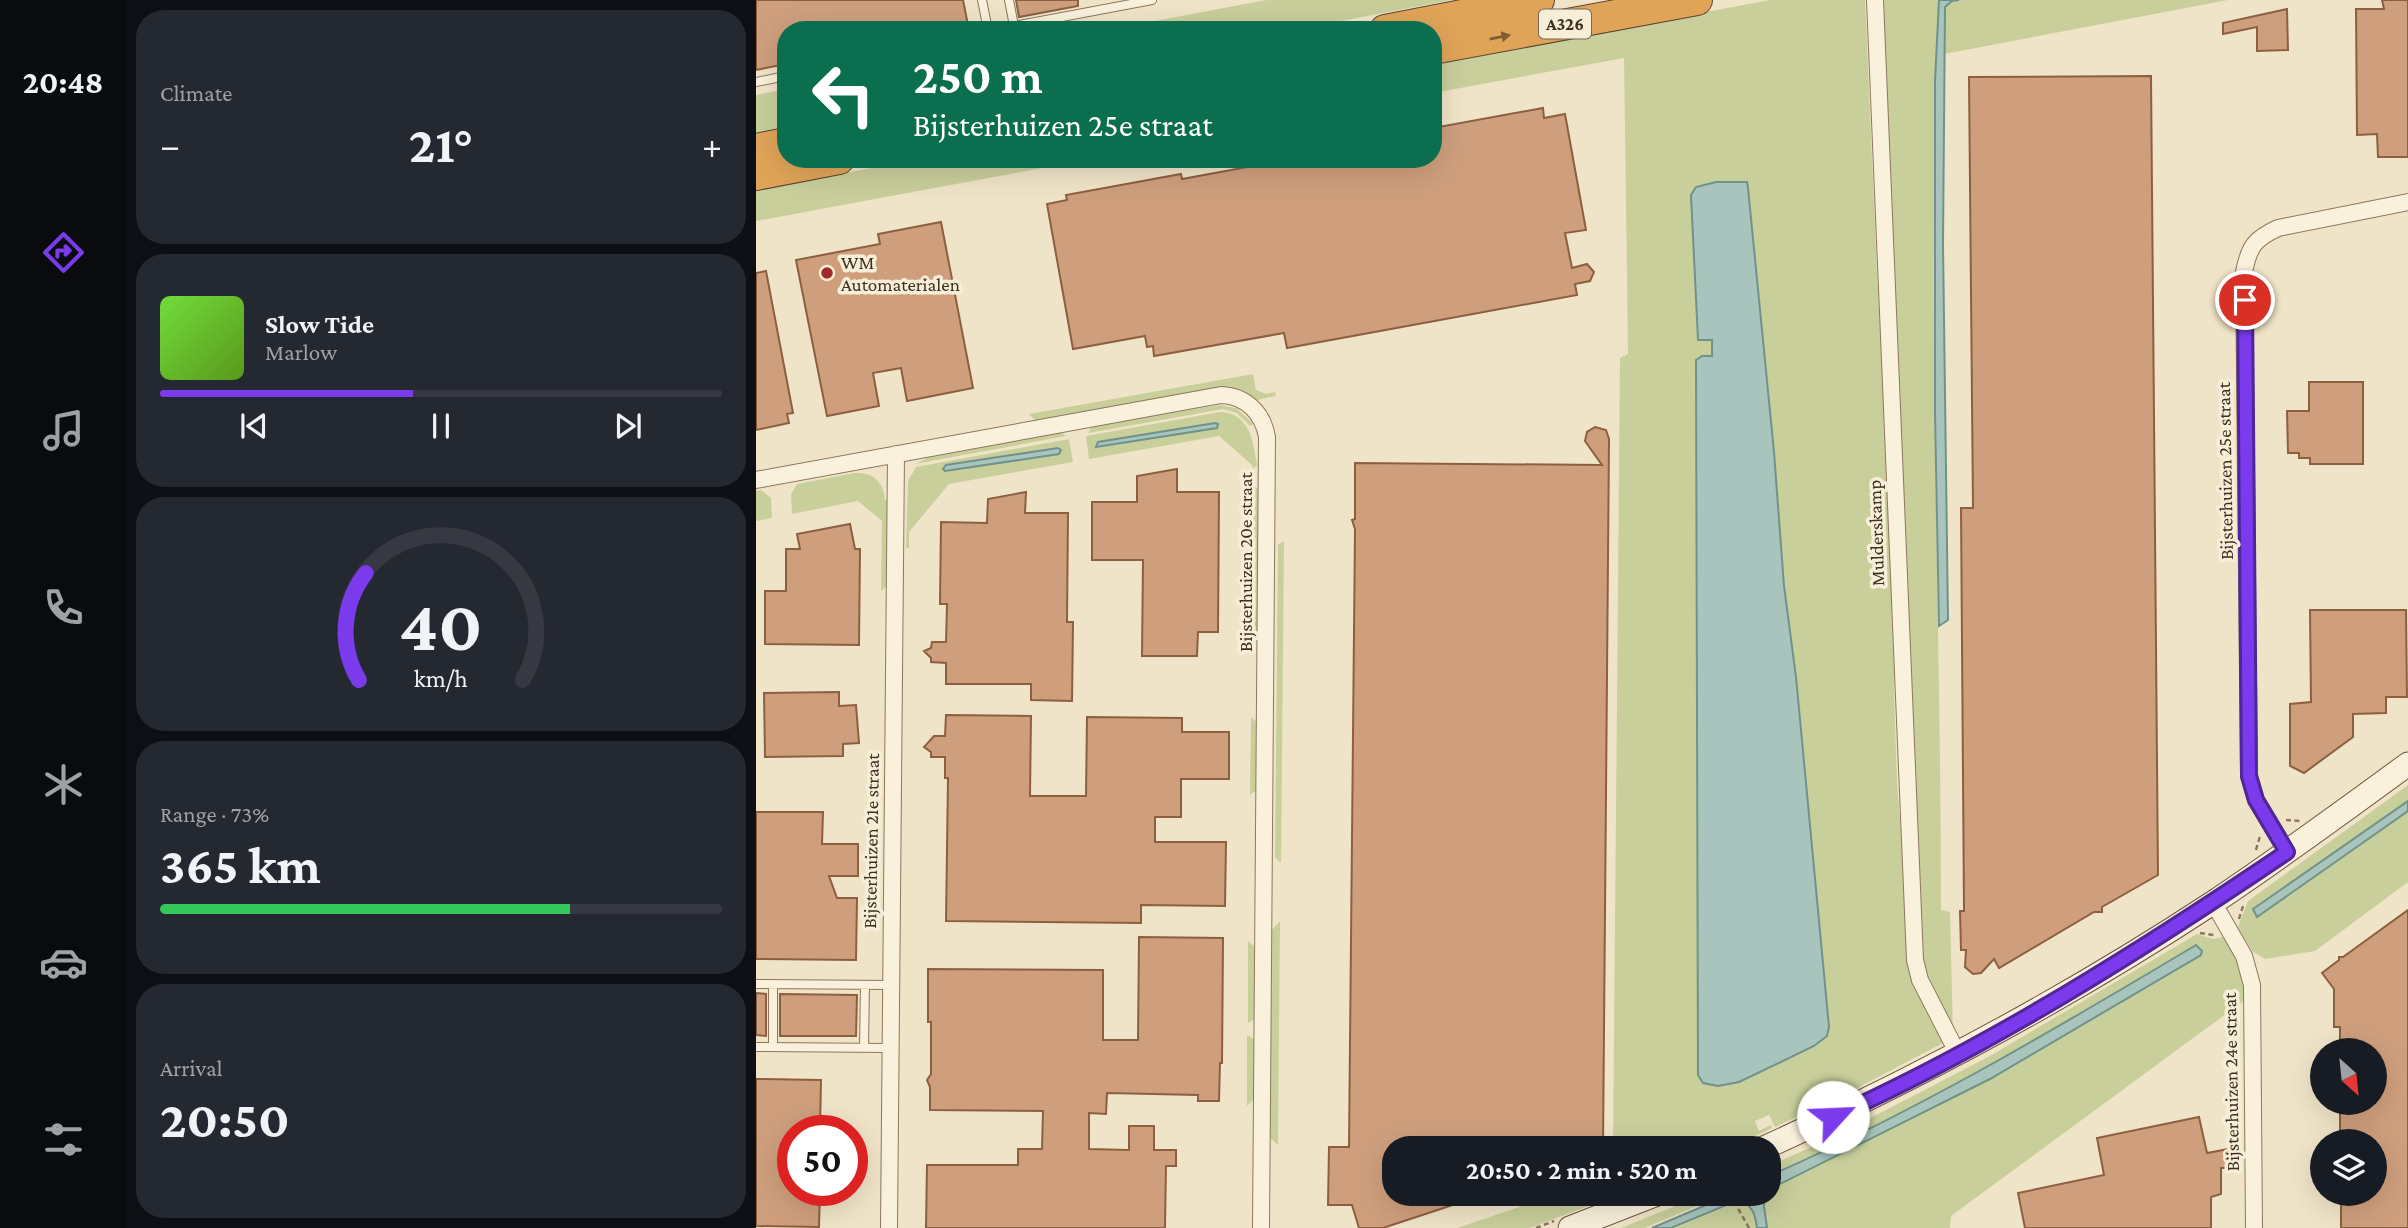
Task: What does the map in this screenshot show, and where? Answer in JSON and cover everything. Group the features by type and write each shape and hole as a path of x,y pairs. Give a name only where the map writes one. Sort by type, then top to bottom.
{"highway":[{"name":"A326","path":"1431,21 1539,0"},
{"name":"A326","path":"1442,47 1697,0"},
{"path":"756,149 777,145"},
{"path":"756,175 792,168"}],"main road":[{"path":"1781,1140 1855,1107 1958,1054 2066,993 2213,902 2408,764"},
{"path":"1570,1228 1626,1206"}],"street":[{"name":"Mulderskamp","path":"1875,0 1915,960 1920,980 1958,1054"},
{"name":"Bijsterhuizen 25e straat","path":"2287,852 2256,800 2249,776 2244,272 2248,252 2260,237 2278,228 2408,202"},
{"name":"Bijsterhuizen 20e straat","path":"756,480 1221,395 1230,395 1244,401 1263,421 1267,438 1261,1228"},
{"name":"Bijsterhuizen 21e straat","path":"889,1228 896,454"},
{"name":"Bijsterhuizen 24e straat","path":"2213,902 2244,956 2252,985 2254,1228"}],"lane":[{"path":"982,0 985,21"},
{"path":"1009,0 1013,21"},
{"path":"1041,21 1152,0"},
{"path":"756,82 777,78"},
{"path":"756,984 891,985"},
{"path":"773,1047 774,984"},
{"path":"864,1048 865,985"},
{"path":"756,1047 890,1048"}],"path":[{"path":"1737,1206 1749,1228"}],"green space":[{"path":"1266,0 1452,0 1341,21 1155,21"},
{"path":"1770,0 1865,0 1895,603 1897,782 1911,961 1945,1042 1844,1095 1775,1127 1769,1115 1755,1121 1759,1131 1771,1125 1772,1128 1754,1136 1613,1136 1620,358 1628,354 1624,58 1442,91 1442,61","holes":["1716,182 1746,182 1748,188 1774,452 1784,586 1796,677 1829,1027 1827,1036 1814,1046 1739,1082 1698,1075 1696,360 1702,356 1712,357 1712,339 1698,340 1691,195 1697,187"]},
{"path":"1881,0 1939,0 1935,114 1934,341 1941,910 1950,912 1953,1035 1923,979"},
{"path":"2228,0 1944,54 1945,7 1952,1"},
{"path":"777,91 777,133 756,137 756,95"},
{"path":"872,168 1042,168 756,221 756,190"},
{"path":"1253,374 1256,390 1266,394 1275,392 1276,396 1257,400 1240,390 1219,388 1035,420 1029,414"},
{"path":"1219,405 1236,408 1254,424 1250,426 1237,413 1223,409 1088,433 1092,426"},
{"path":"1220,412 1238,417 1244,423 1254,447 1257,465 1253,469 1252,465 1219,436 1089,459 1086,436"},
{"path":"1061,432 1066,436 915,464 933,455"},
{"path":"1069,439 1073,462 949,484 909,532 909,548 906,548 908,481 916,467"},
{"path":"855,473 867,474 876,479 880,483 885,500 888,500 887,586 881,591 882,521 858,501 792,514 791,494 797,484"},
{"path":"1253,485 1259,490 1258,634 1251,640"},
{"path":"761,490 771,498 772,518 756,521 756,491"},
{"path":"1284,541 1281,863 1275,857 1278,545"},
{"path":"1251,717 1257,722 1257,790 1250,795"},
{"path":"2408,785 2408,882 2315,951 2265,959 2252,951 2238,927 2248,901"},
{"path":"1280,921 1278,1145 1270,1138 1272,930"},
{"path":"2197,934 2213,939 2223,937 2239,967 2245,1000 1951,1216 1950,1228 1767,1228 1764,1206 1781,1206 1781,1184 1990,1079 2200,955 2195,945 2039,1037 1932,1096 1781,1171 1781,1161 1834,1137 1988,1057"},
{"path":"1248,941 1254,946 1254,1020 1248,1023"},
{"path":"1247,1035 1254,1039 1254,1099 1247,1106"},
{"path":"1522,1206 1588,1206 1530,1228 1457,1228"},
{"path":"1675,1206 1697,1206 1645,1228 1621,1228"},
{"path":"1728,1206 1749,1206 1757,1228 1675,1228"}],"water":[{"path":"1939,0 1959,0 1952,1 1945,7 1943,244 1948,620 1939,626 1935,413 1935,81"},
{"path":"1716,182 1747,182 1748,188 1774,452 1784,586 1796,677 1829,1027 1827,1036 1814,1046 1739,1082 1718,1086 1703,1083 1698,1075 1696,360 1702,356 1712,356 1712,340 1698,340 1691,195 1696,187"},
{"path":"1218,424 1217,428 1096,447 1098,442"},
{"path":"1058,448 1061,450 1059,454 945,471 943,469 946,465"},
{"path":"2408,801 2408,811 2257,917 2253,909"},
{"path":"2196,945 2202,951 2201,955 1990,1079 1781,1184 1781,1171 1879,1124 2039,1037"},
{"path":"1704,1206 1725,1206 1671,1228 1652,1228"},
{"path":"1749,1206 1764,1206 1767,1228 1757,1228"}],"building":[{"path":"756,0 963,0 967,21 777,21 777,66 756,70"},
{"path":"1016,0 1078,0 1078,6 1019,17"},
{"path":"2382,0 2408,0 2408,157 2378,157 2377,134 2357,135 2356,9 2384,9"},
{"path":"2287,9 2288,50 2257,51 2257,27 2223,34 2223,23"},
{"path":"2151,76 2158,875 2102,907 2102,912 2094,912 1999,968 1994,959 1981,973 1973,974 1965,967 1966,950 1961,950 1960,911 1964,911 1961,508 1973,508 1969,77"},
{"path":"1543,108 1544,118 1565,114 1586,230 1565,233 1572,268 1587,264 1594,272 1590,281 1575,284 1577,295 1287,348 1284,333 1154,356 1153,346 1147,347 1145,336 1073,349 1047,204 1067,200 1066,195 1181,174 1182,179 1242,168 1442,168 1442,126"},
{"path":"941,222 973,388 907,401 901,368 873,373 879,406 827,416 796,260 880,244 878,234"},
{"path":"766,271 793,413 787,414 789,423 756,430 756,273"},
{"path":"2309,382 2363,382 2363,464 2310,464 2310,458 2299,458 2299,453 2288,453 2287,411 2309,411"},
{"path":"1595,427 1606,430 1609,439 1603,1136 1382,1136 1382,1206 1450,1206 1383,1228 1359,1228 1352,1205 1328,1205 1329,1147 1349,1147 1355,529 1352,520 1355,519 1355,463 1602,465 1585,441 1587,432"},
{"path":"1177,469 1177,492 1219,492 1218,632 1198,632 1197,656 1142,656 1143,560 1092,560 1092,502 1137,502 1137,476"},
{"path":"1026,492 1025,513 1068,513 1067,622 1073,622 1072,701 1031,700 1031,684 946,684 946,663 931,662 931,658 924,651 931,648 932,642 946,642 947,604 940,604 941,522 987,523 988,499"},
{"path":"850,524 855,549 860,549 859,645 765,644 765,591 786,591 786,549 800,549 797,534"},
{"path":"2310,610 2406,610 2407,697 2386,697 2386,713 2353,714 2353,737 2304,773 2290,766 2290,704 2311,702"},
{"path":"839,692 839,706 856,705 859,743 843,744 843,756 765,757 764,693"},
{"path":"946,715 1031,716 1030,796 1086,796 1087,717 1182,718 1182,732 1229,732 1229,779 1181,779 1181,817 1155,817 1155,842 1226,842 1225,906 1141,905 1141,923 946,921 948,778 945,778 945,757 931,757 931,752 924,747 934,736 945,736"},
{"path":"756,812 823,812 822,844 858,844 858,876 829,876 837,898 857,898 856,960 756,959"},
{"path":"2408,910 2408,1228 2341,1228 2341,1206 2387,1206 2387,1129 2340,1129 2340,1115 2387,1115 2387,1038 2340,1038 2340,1027 2334,1027 2334,989 2322,973 2339,960 2339,957 2343,957"},
{"path":"1139,937 1223,938 1219,1101 1198,1101 1198,1095 1107,1093 1106,1114 1089,1113 1089,1149 1129,1150 1129,1126 1154,1126 1154,1150 1176,1150 1176,1166 1166,1166 1165,1228 926,1228 927,1165 1018,1165 1018,1149 1042,1149 1043,1111 930,1110 930,1087 927,1080 931,1074 928,969 1103,970 1103,1040 1138,1040"},
{"path":"756,993 766,994 766,1036 756,1035"},
{"path":"780,994 857,995 856,1036 780,1036"},
{"path":"756,1079 821,1080 820,1115 777,1115 777,1206 820,1206 819,1227 756,1226"},
{"path":"2199,1117 2207,1153 2239,1147 2239,1168 2221,1168 2221,1194 2211,1197 2211,1228 2025,1228 2018,1193 2104,1175 2097,1138"}],"place":[{"name":"WM Automaterialen","path":"827,273"}],"route":[{"path":"1833,1117 1958,1054 2045,1005 2213,902 2287,852 2256,800 2249,776 2245,300"}]}
